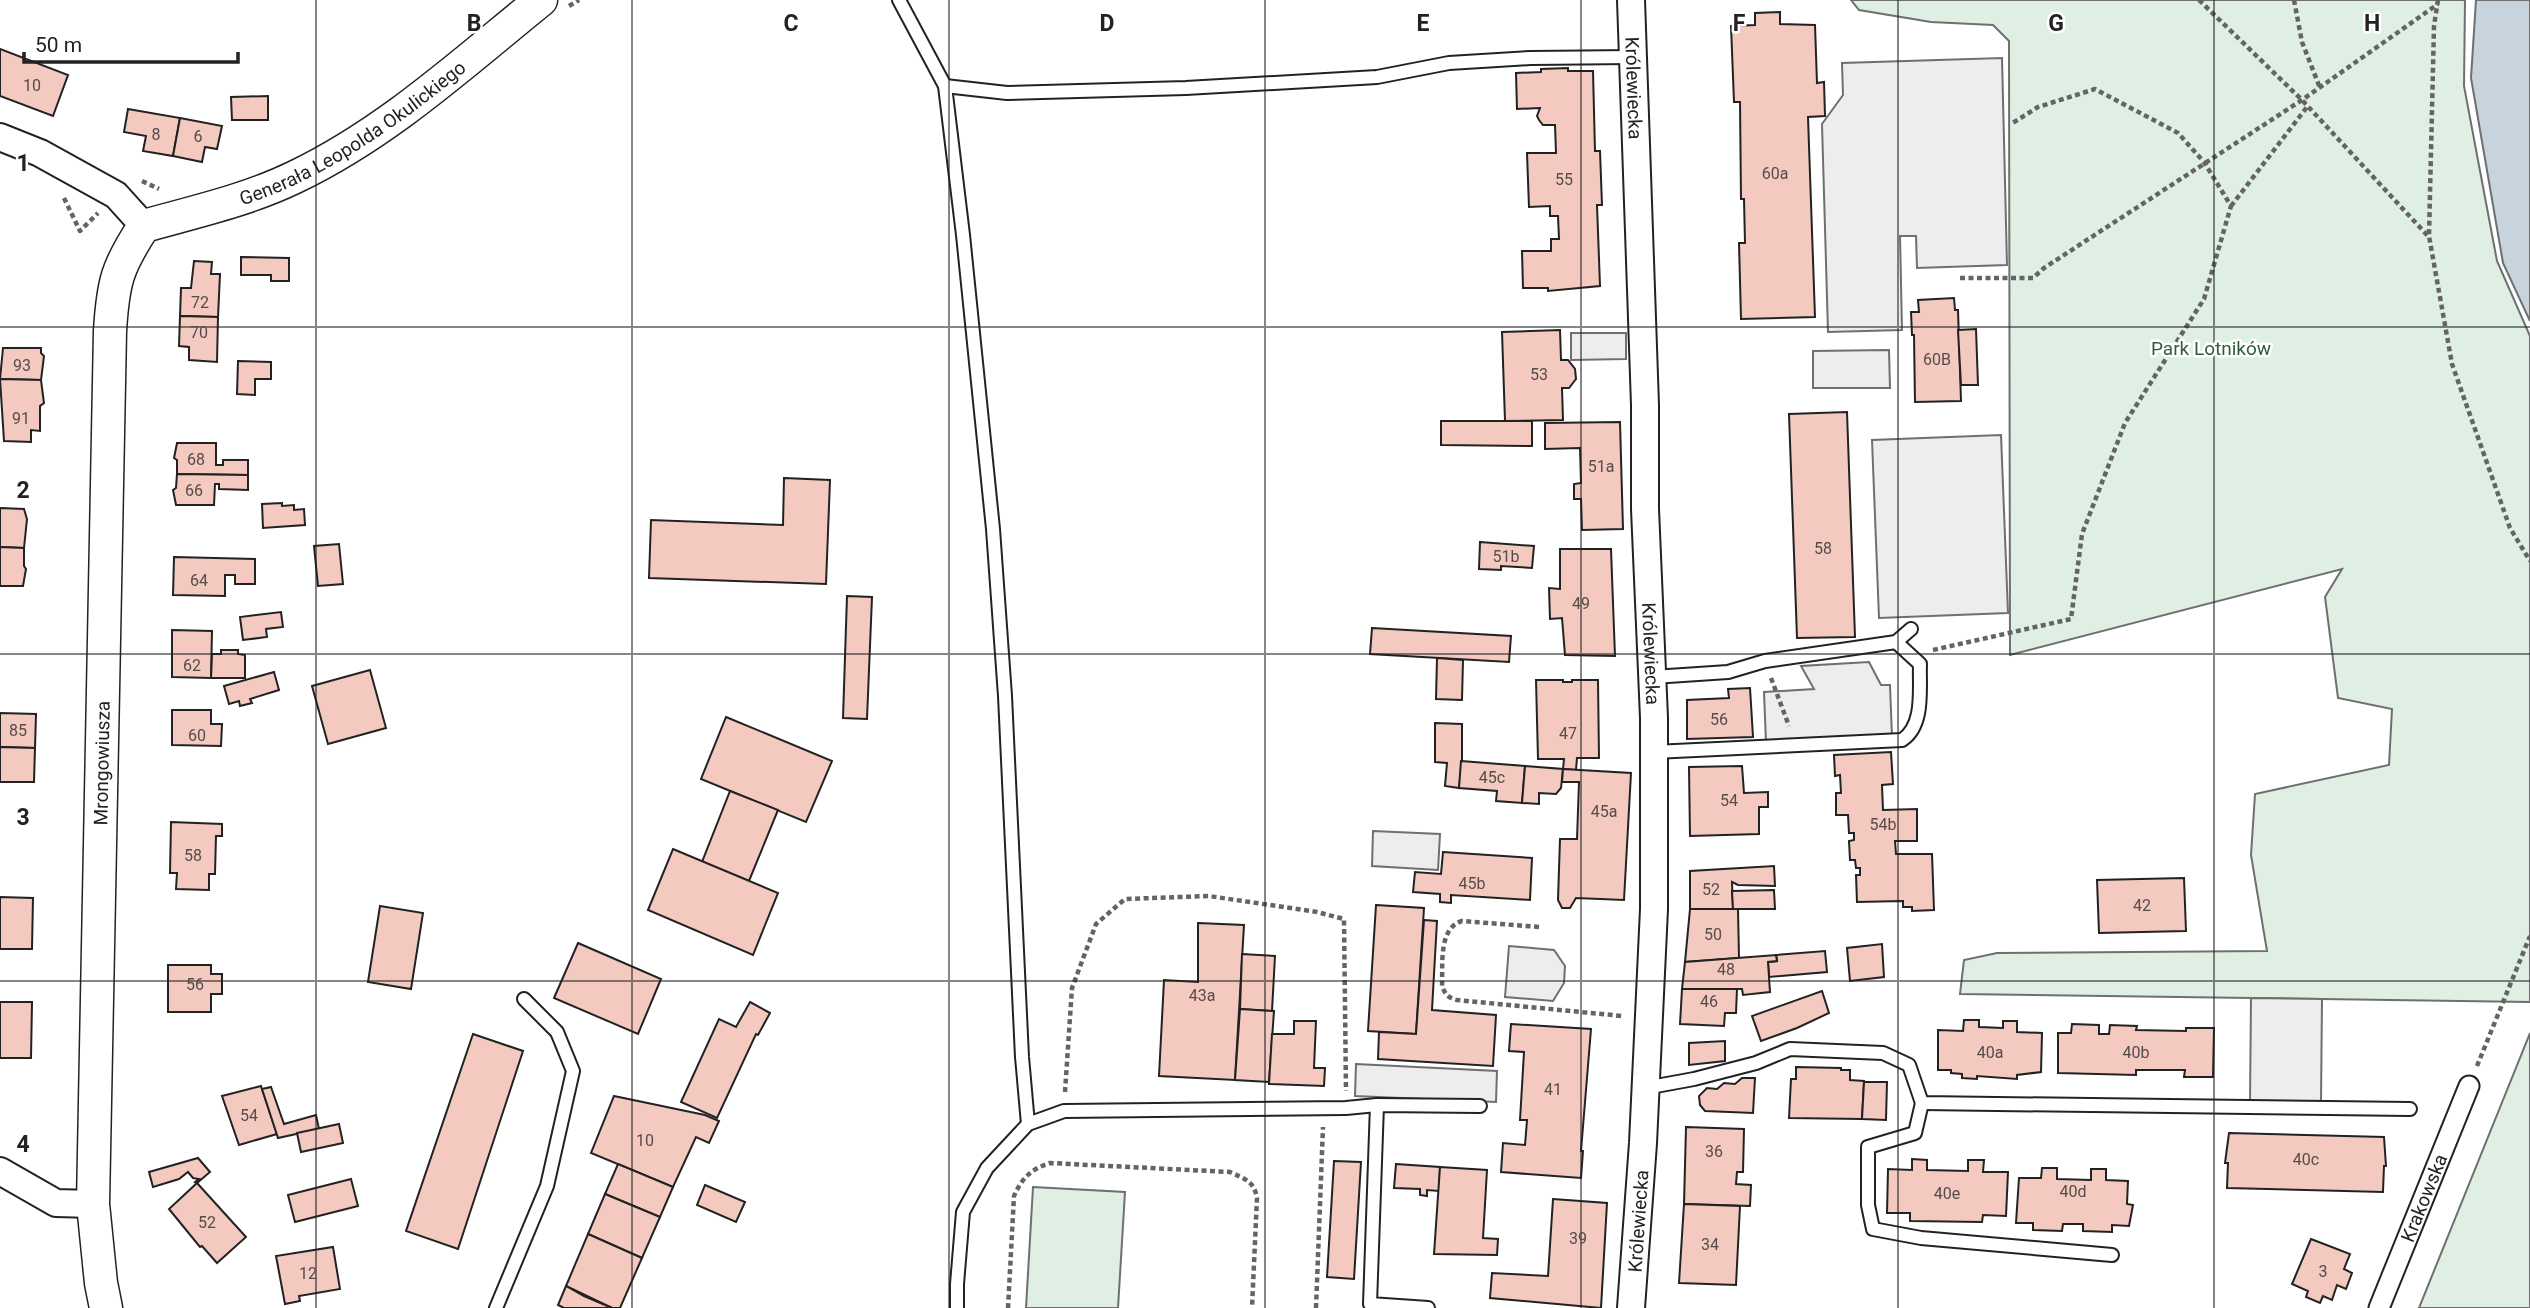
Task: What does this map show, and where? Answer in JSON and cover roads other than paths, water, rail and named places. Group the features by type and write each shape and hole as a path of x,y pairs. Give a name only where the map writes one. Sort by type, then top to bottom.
{"street":[{"name":"Generała Leopolda Okulickiego","path":"144,226 260,191 295,177 359,142 541,0"},
{"name":"Królewiecka","path":"1631,0 1654,752 1654,909 1643,1143 1631,1308"},
{"path":"0,137 40,153 83,178 105,206 144,226"},
{"name":"Mrongowiusza","path":"106,1308 100,1283 93,1204 110,331 113,291 124,257 144,226"},
{"name":"Krakowska","path":"2379,1308 2469,1086"},
{"path":"0,1171 56,1203 93,1204"}],"lane":[{"path":"899,0 945,86 993,529 1005,696 1021,1044 1028,1124"},
{"path":"945,86 1007,93 1186,88 1377,77 1449,64 1531,58 1633,57"},
{"path":"1653,677 1728,672 1765,661 1896,642 1911,629"},
{"path":"1654,752 1902,740 1911,734 1916,724 1920,664 1896,642"},
{"path":"496,1308 547,1186 573,1071 557,1032 524,999"},
{"path":"1644,1088 1744,1066 1790,1049 1883,1053 1909,1065 1922,1103 1915,1132 1868,1147 1868,1205 1873,1229 1922,1238 2112,1255"},
{"path":"1922,1103 2410,1109"},
{"path":"1377,1105 1370,1304 1428,1308"},
{"path":"957,1308 963,1212 987,1168 1028,1124 1064,1111 1346,1108 1377,1105 1480,1106"}],"park label":[{"name":"Park Lotników","path":"2211,348"}]}
